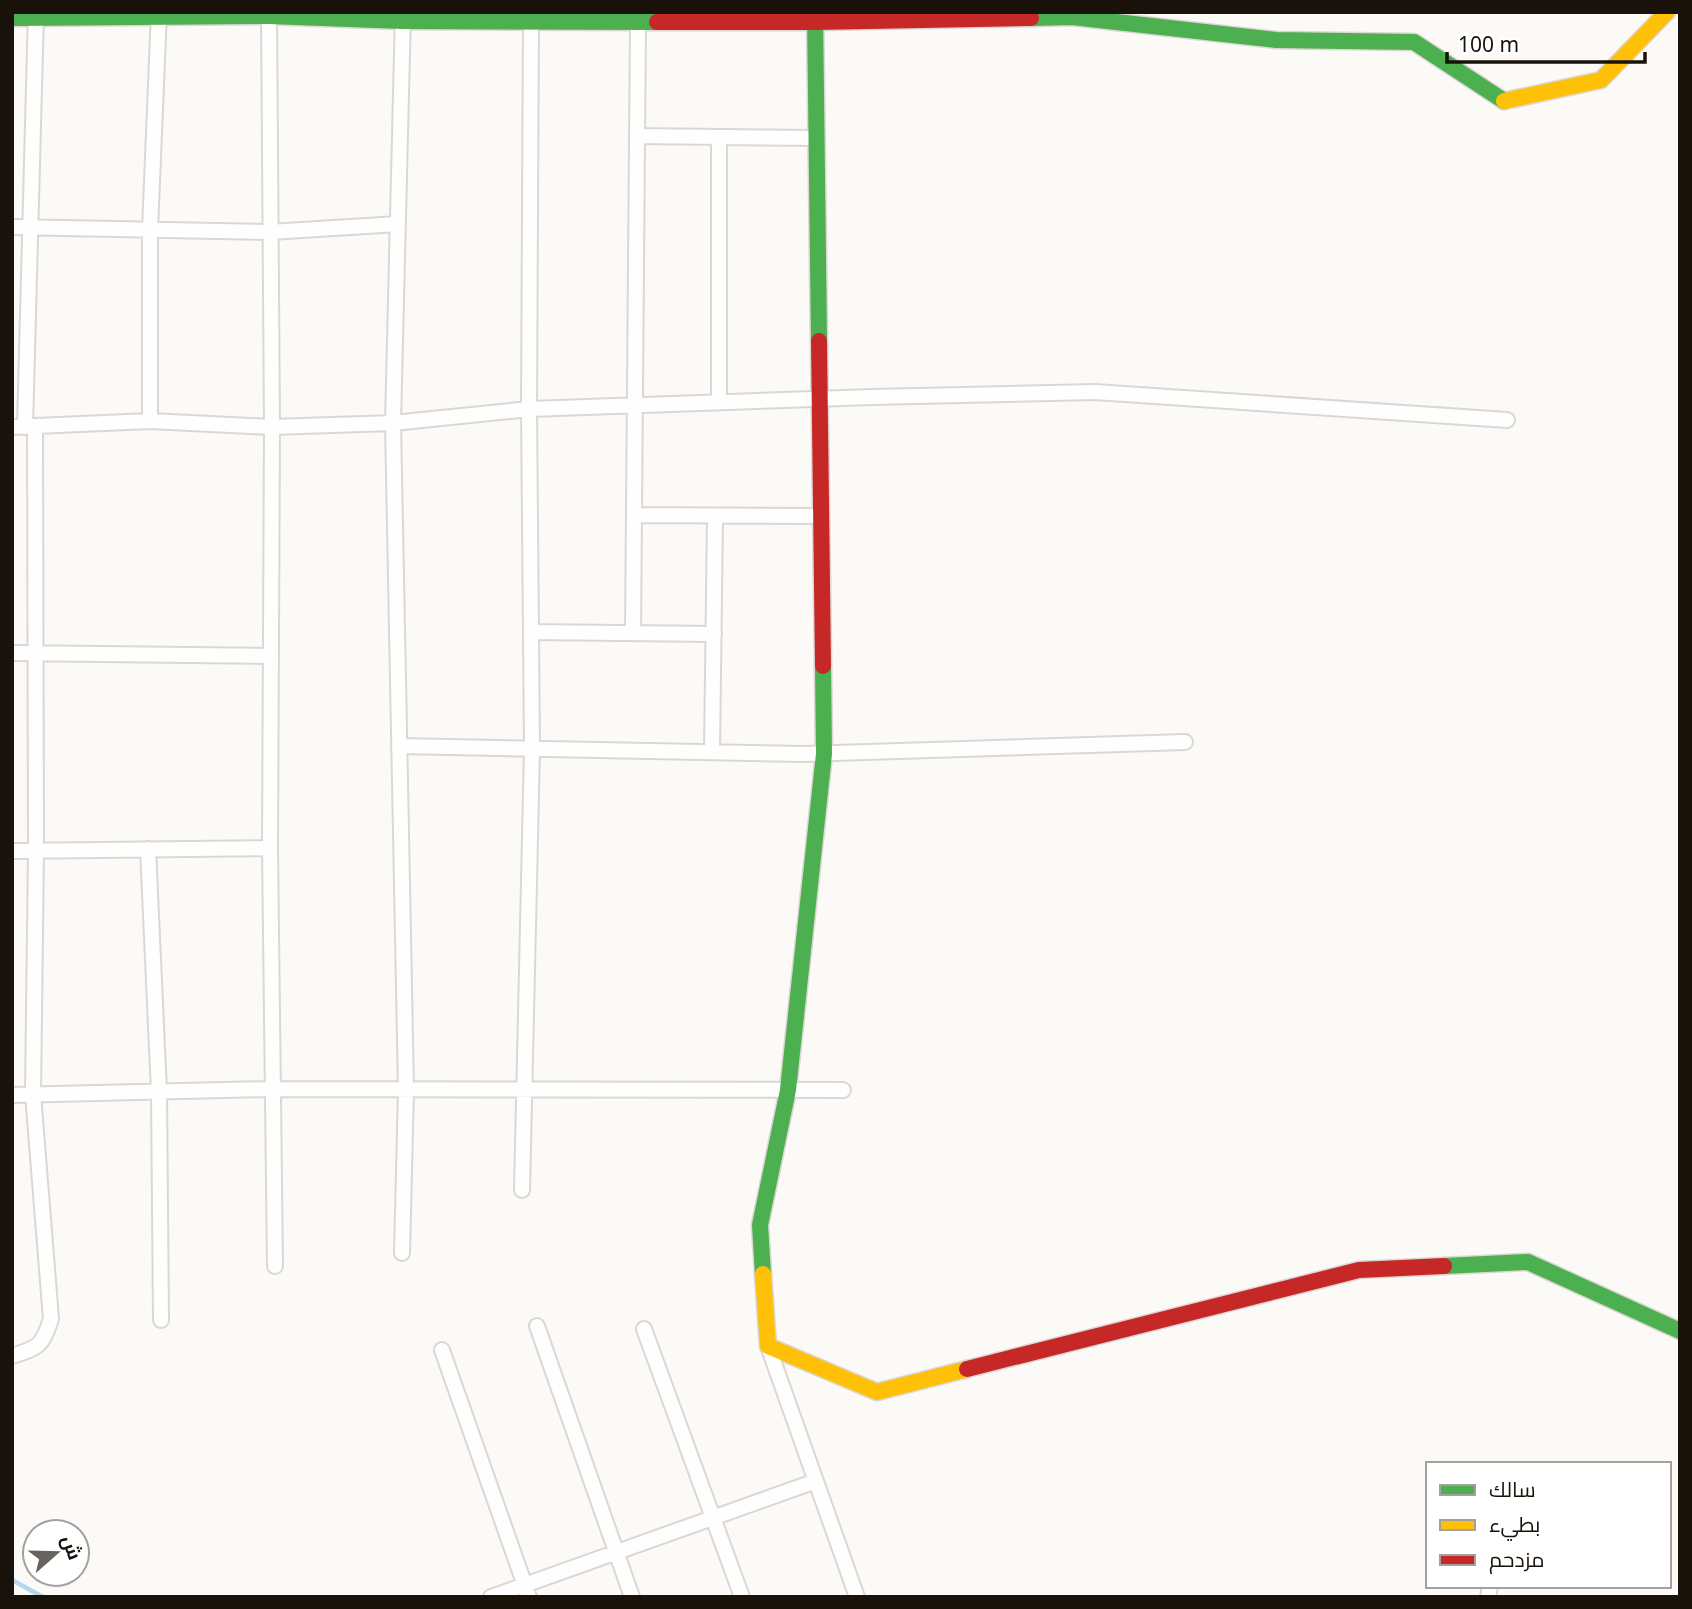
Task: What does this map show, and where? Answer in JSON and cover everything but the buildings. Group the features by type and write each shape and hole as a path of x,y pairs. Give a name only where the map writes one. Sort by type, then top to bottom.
{"street":[{"path":"12,18 36,15 269,14 531,17 638,22 713,17 1072,17 1276,40 1414,42 1506,102 1601,80 1667,12"},
{"path":"269,14 270,848 275,1266"},
{"path":"12,1356 31,1350 44,1340 51,1319 33,1094 36,653 24,427 36,15"},
{"path":"150,421 150,230 160,15"},
{"path":"402,1253 406,1089 393,423 403,16"},
{"path":"522,1190 532,749 529,409 531,17"},
{"path":"815,17 824,754 788,1090 760,1225 768,1346 857,1597"},
{"path":"632,633 638,22"},
{"path":"637,136 817,138"},
{"path":"719,137 719,402"},
{"path":"12,228 270,232 398,224"},
{"path":"24,427 150,421 271,426 393,423 529,409 1095,392 1507,420"},
{"path":"634,515 821,516"},
{"path":"712,752 715,516"},
{"path":"531,632 714,634"},
{"path":"12,653 270,656"},
{"path":"399,746 824,754 1185,742"},
{"path":"12,850 270,848"},
{"path":"148,849 159,1091 161,1320"},
{"path":"12,1095 272,1089 843,1090"},
{"path":"768,1346 877,1392 1359,1270 1528,1262 1680,1331"},
{"path":"537,1326 632,1597"},
{"path":"644,1329 742,1597"},
{"path":"442,1350 527,1591"},
{"path":"491,1597 527,1591 615,1552 816,1481"}],"waterway":[{"path":"12,1580 43,1597"}],"traffic: fast":[{"path":"815,12 819,341"},
{"path":"12,18 269,16 403,21 657,22"},
{"path":"1031,18 1072,17 1276,40 1414,42 1504,101"},
{"path":"763,1274 760,1225 788,1090 824,754 823,666"},
{"path":"1444,1266 1528,1262 1680,1331"}],"traffic: slow":[{"path":"1504,101 1601,80 1667,12"},
{"path":"763,1274 768,1346 877,1392 967,1369"}],"traffic: jam":[{"path":"657,22 1031,18"},
{"path":"819,341 823,666"},
{"path":"967,1369 1359,1270 1444,1266"}]}
